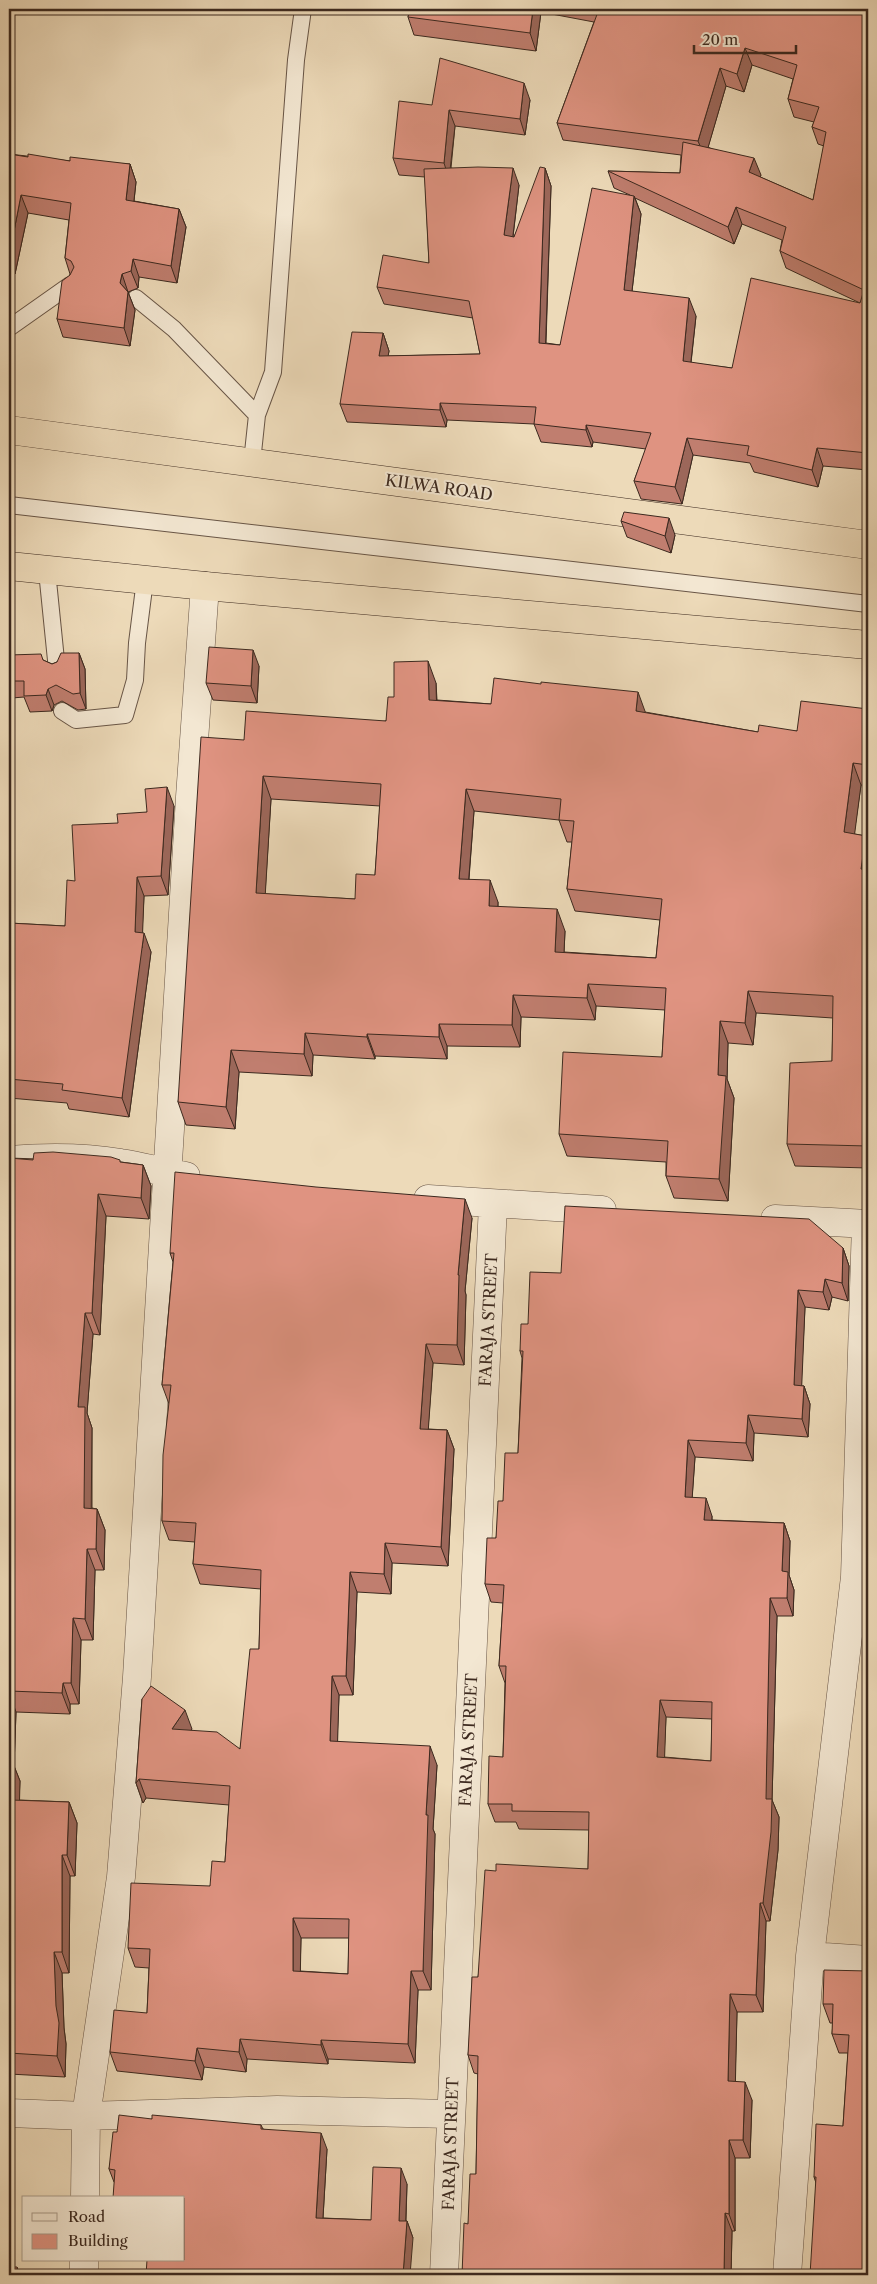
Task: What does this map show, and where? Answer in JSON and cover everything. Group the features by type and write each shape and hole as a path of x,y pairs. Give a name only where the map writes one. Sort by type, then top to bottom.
{"highway":[{"name":"KILWA ROAD","path":"9,430 868,544"},
{"path":"9,566 205,586 868,646"}],"street":[{"path":"85,2196 86,2116 121,1877 137,1677 190,797 205,586"},
{"path":"9,1160 62,1158 91,1160 121,1163 168,1174 207,1178"},
{"path":"404,1197 630,1212"},
{"name":"FARAJA STREET","path":"444,2275 493,1204"},
{"path":"748,1218 867,1224 862,1577 810,1956 787,2275"},
{"path":"810,1956 868,1960"},
{"path":"9,2113 86,2116 277,2110 451,2114"},
{"path":"84,2262 84,2275"}],"lane":[{"path":"252,462 257,415 273,372 296,60 303,9"},
{"path":"9,328 70,285"},
{"path":"136,298 174,330 257,415"},
{"path":"9,505 868,604"},
{"path":"47,570 57,670"},
{"path":"62,711 76,720 125,715 135,680 137,643 145,580"}],"building":[{"path":"410,9 533,9 530,33 408,17"},
{"path":"599,9 868,9 868,453 817,448 812,470 747,455 749,446 687,438 675,487 634,481 651,433 586,425 586,430 534,424 536,407 440,403 440,410 340,404 352,332 383,333 379,356 480,354 469,301 377,287 383,255 429,263 424,169 513,168 504,235 514,237 540,167 545,168 539,343 560,345 592,188 634,196 624,290 689,298 683,361 732,368 751,278 860,303 864,290 780,251 786,227 736,207 728,227 608,171 680,173 683,142 754,158 749,172 813,200 826,132 812,127 819,107 788,99 797,65 745,48 737,74 720,68 698,141 557,123"},
{"path":"440,58 524,83 520,119 449,110 444,163 393,158 399,101 432,105"},
{"path":"9,154 28,157 28,154 70,161 70,157 130,164 126,200 179,209 171,266 133,259 131,271 122,274 120,283 128,292 124,328 57,319 62,281 70,275 74,267 71,261 65,258 71,203 21,195 9,257"},
{"path":"624,512 669,518 665,536 621,521"},
{"path":"209,647 253,650 251,686 206,683"},
{"path":"61,653 79,653 80,693 73,694 56,685 48,689 46,695 24,696 24,681 9,681 9,655 41,654 43,660 52,664 57,662"},
{"path":"428,661 429,700 491,704 494,678 541,684 541,682 638,692 636,711 758,732 759,725 797,731 801,701 868,709 868,765 853,763 844,832 866,836 861,869 868,870 868,1146 787,1144 790,1063 832,1061 833,996 748,991 745,1023 720,1021 718,1075 726,1076 719,1179 666,1176 668,1141 559,1134 563,1052 662,1057 666,988 588,984 587,998 513,995 512,1025 439,1024 439,1037 367,1034 367,1037 305,1033 304,1054 231,1050 226,1107 178,1102 201,737 244,740 246,711 386,721 388,697 394,697 394,662","holes":["263,776 381,784 375,875 356,874 355,899 256,893","466,789 561,799 559,820 574,821 567,889 662,899 656,958 555,952 557,909 489,906 490,880 459,879"]},
{"path":"167,787 161,876 137,877 135,932 144,933 122,1098 62,1090 63,1084 9,1079 9,923 65,926 67,880 75,881 72,825 118,823 117,814 147,812 145,789"},
{"path":"53,1152 111,1157 120,1160 120,1162 143,1165 141,1198 98,1194 92,1313 85,1313 78,1407 85,1407 84,1508 97,1509 96,1549 87,1549 85,1619 73,1618 71,1683 63,1683 62,1693 9,1691 9,1158 33,1160 34,1153"},
{"path":"175,1172 316,1187 465,1199 458,1275 457,1345 426,1344 420,1429 447,1430 441,1547 385,1543 384,1574 350,1572 346,1676 332,1676 330,1741 430,1746 426,1815 428,1815 423,1971 411,1971 408,2044 321,2040 321,2045 240,2039 239,2052 197,2048 195,2061 110,2052 114,2010 147,2013 150,1949 128,1948 131,1883 210,1886 212,1861 225,1862 230,1786 139,1779 136,1783 142,1699 151,1686 185,1710 172,1729 217,1732 240,1749 250,1649 259,1649 261,1570 193,1564 196,1523 162,1521 163,1455 171,1385 162,1385 174,1253 170,1253","holes":["293,1918 349,1919 348,1974 293,1971"]},
{"path":"565,1206 809,1219 843,1248 842,1283 825,1279 823,1292 798,1290 794,1385 804,1386 802,1419 748,1415 746,1443 688,1440 685,1497 706,1498 704,1520 784,1523 782,1571 788,1572 787,1598 770,1598 766,1799 772,1799 771,1832 763,1903 760,1903 756,1995 730,1994 728,2081 745,2082 743,2140 729,2140 729,2214 725,2213 724,2275 462,2275 464,2223 468,2224 470,2174 476,2174 478,2056 468,2055 472,1977 478,1977 485,1870 496,1871 496,1864 588,1869 589,1812 512,1811 512,1804 488,1804 489,1756 503,1757 506,1666 499,1666 504,1585 485,1584 487,1538 496,1538 498,1501 503,1501 505,1453 518,1453 523,1351 520,1351 521,1324 528,1324 530,1272 561,1273","holes":["660,1700 712,1702 711,1761 657,1757"]},
{"path":"9,1760 12,1760 11,1800 69,1802 67,1855 62,1855 62,1952 54,1952 56,2006 59,2023 57,2056 9,2053"},
{"path":"824,1970 868,1971 868,2275 810,2275 816,2177 814,2177 816,2124 843,2126 849,2035 832,2034 833,2004 823,2004"},
{"path":"119,2115 152,2119 152,2115 261,2125 261,2129 321,2133 316,2218 371,2220 373,2167 401,2168 399,2221 407,2221 403,2275 146,2275 147,2262 185,2262 185,2196 113,2196 115,2170 109,2169 113,2132 117,2132"},
{"path":"9,2267 17,2267 17,2275 9,2275"}]}
